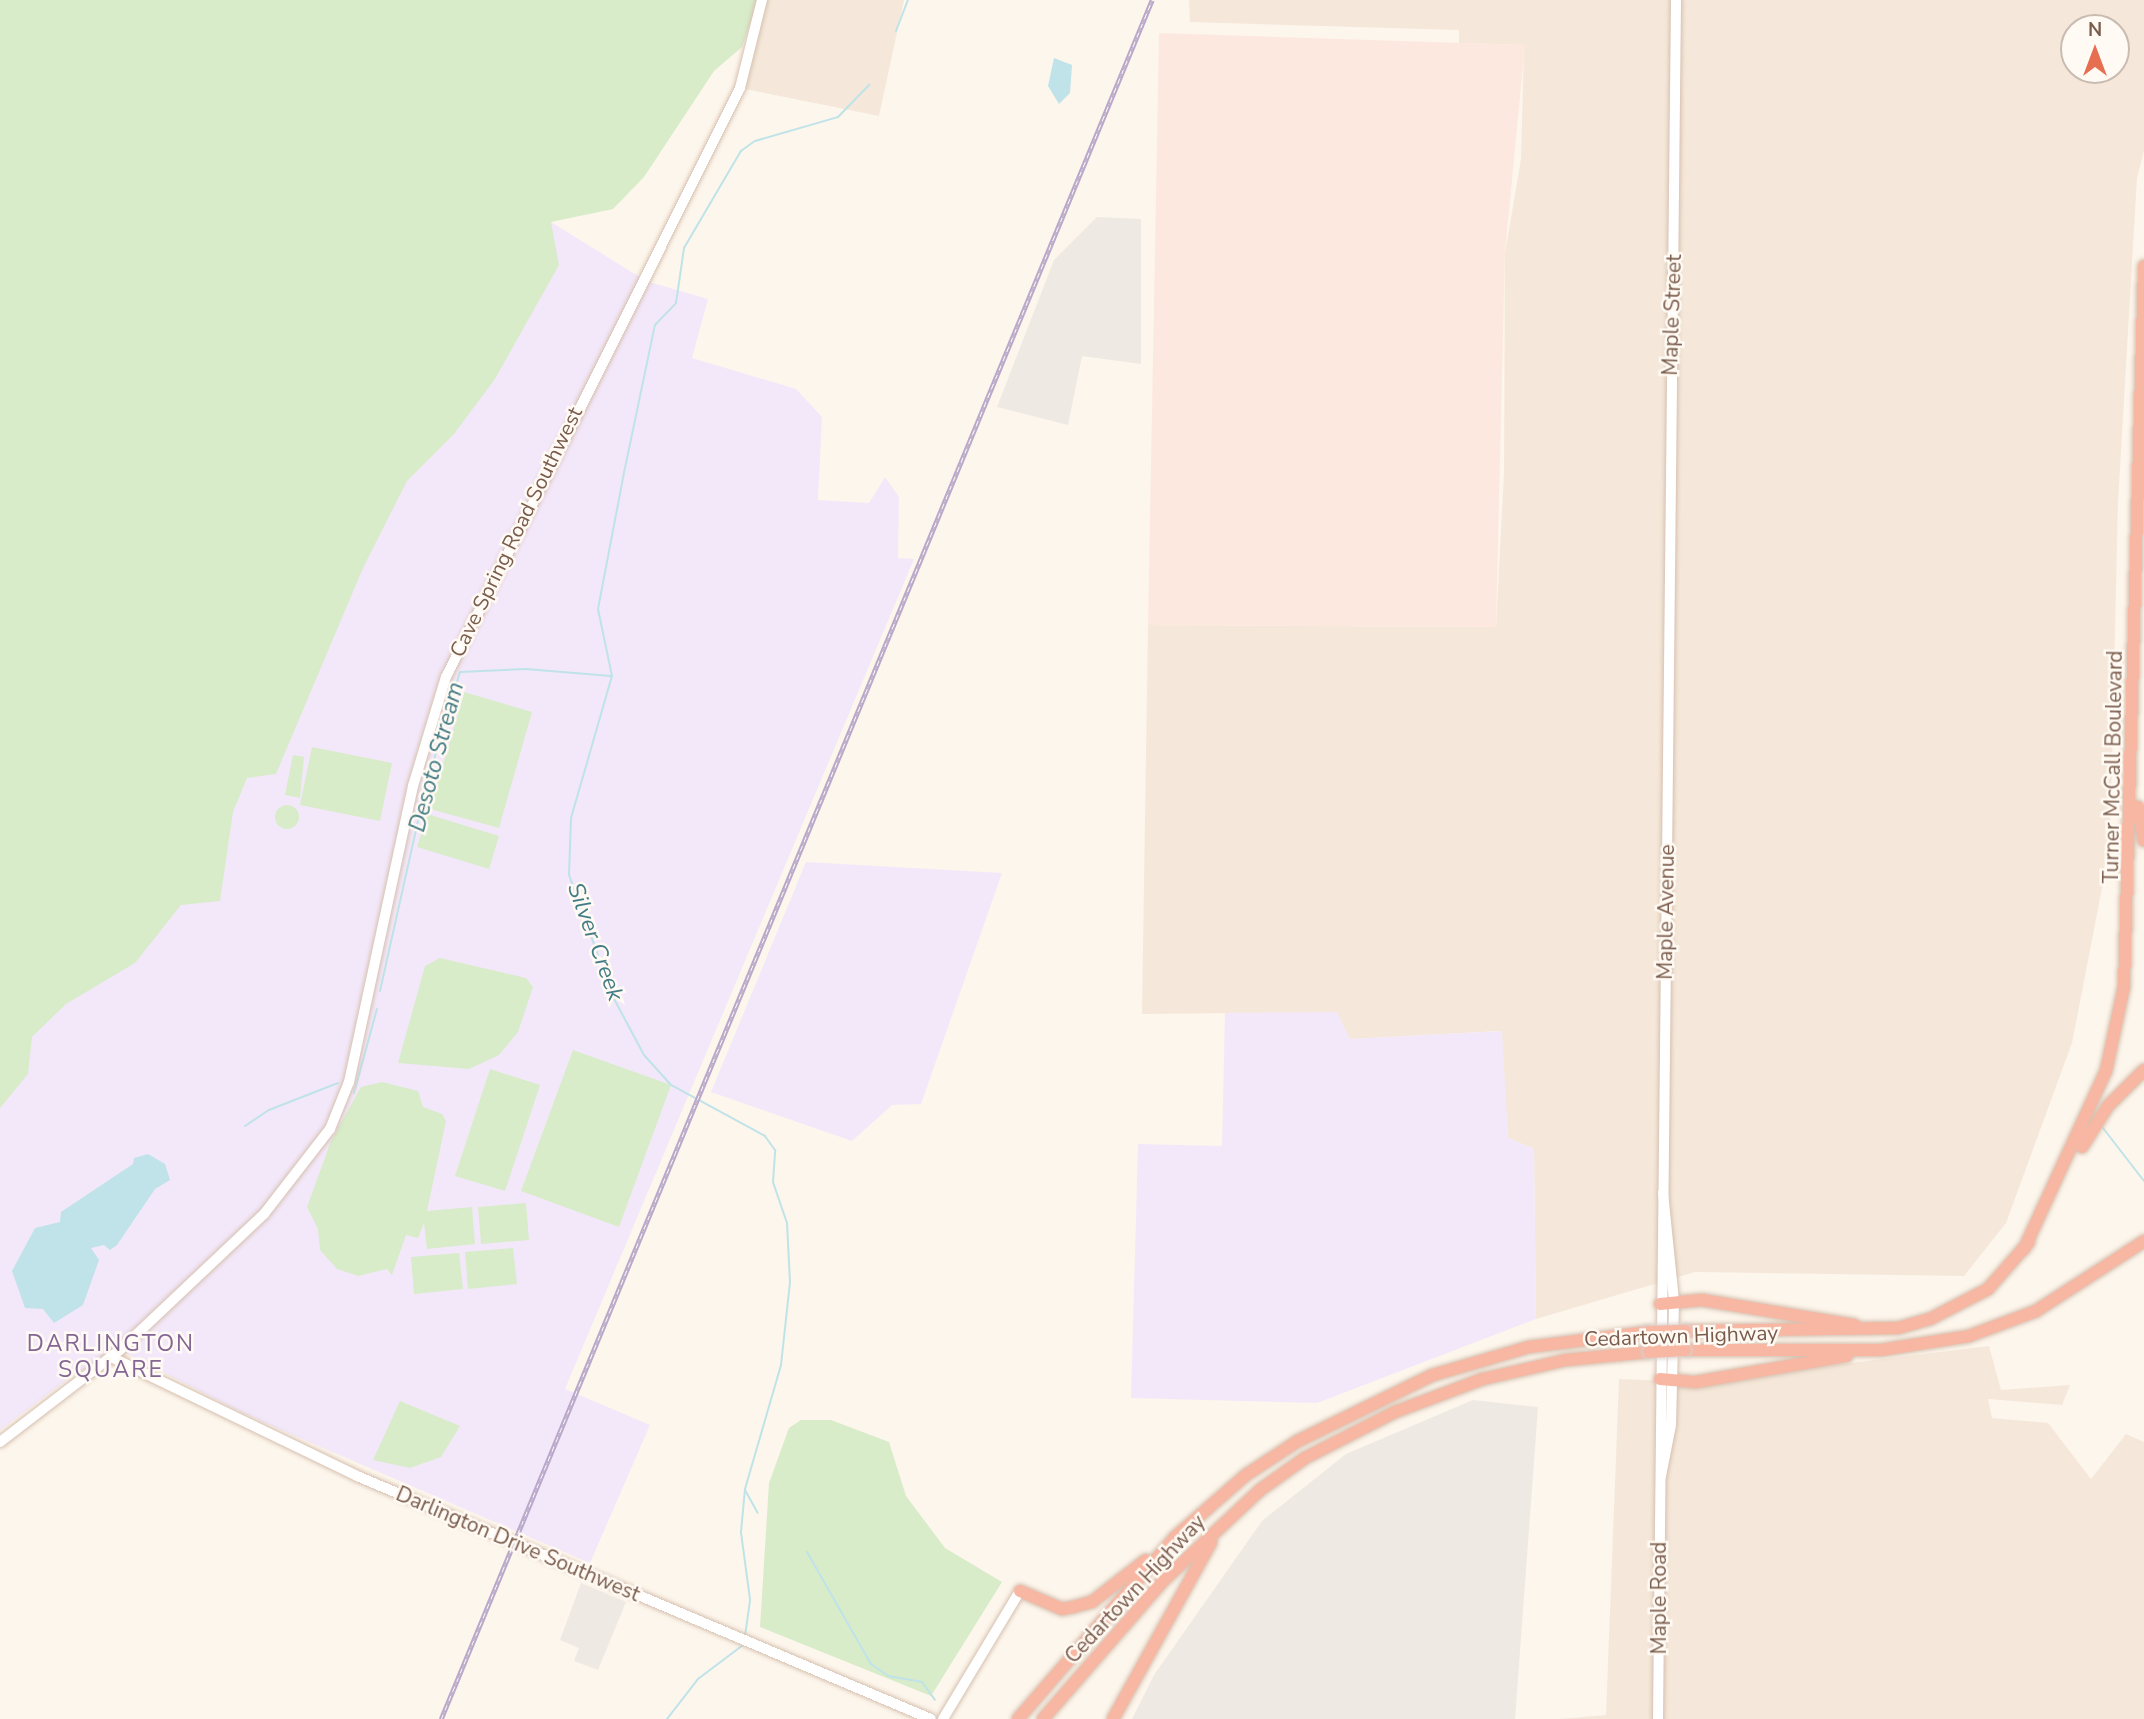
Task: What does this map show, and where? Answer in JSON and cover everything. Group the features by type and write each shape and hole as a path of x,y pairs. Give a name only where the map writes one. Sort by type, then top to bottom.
{"highway":[{"name":"Turner McCall Boulevard","path":"2024,1249 2095,1100 2120,1017 2134,737 2134,632 2144,266"},
{"path":"2134,737 2144,840"},
{"path":"2024,1249 2103,1114 2144,1070"},
{"path":"2130,1249 2144,1233"},
{"path":"2130,1249 2144,1241"},
{"name":"Cedartown Highway","path":"1017,1719 1174,1538 1246,1475 1298,1441 1402,1387 1529,1347 1566,1340 1648,1332 1898,1328 1940,1315 1988,1289 2024,1249"},
{"name":"Cedartown Highway","path":"1043,1719 1163,1581 1224,1522 1305,1458 1395,1412 1522,1369 1654,1348 1881,1350 1969,1336 2026,1315 2130,1249"},
{"path":"1660,1304 1674,1301 1898,1328"},
{"path":"1666,1379 1696,1382 1881,1350"},
{"path":"1113,1719 1160,1626 1224,1522"},
{"path":"1020,1591 1062,1609 1091,1602 1174,1538"}],"street":[{"name":"Cave Spring Road Southwest","path":"0,1442 111,1357 287,1190 330,1129 349,1082 413,786 446,677 740,88 762,0"},
{"name":"Maple Street","path":"1666,631 1676,0"},
{"name":"Maple Avenue","path":"1654,1348 1660,1304 1663,1193 1666,631"},
{"name":"Maple Avenue","path":"1663,1193 1674,1301 1673,1343"},
{"name":"Maple Road","path":"1658,1719 1661,1476 1666,1379 1673,1343"},
{"name":"Maple Road","path":"1654,1348 1666,1379"},
{"name":"Darlington Drive Southwest","path":"111,1357 347,1471 931,1719"},
{"path":"943,1719 1020,1591"}],"shaded area":[{"path":"760,0 904,0 879,116 740,88"},
{"path":"1189,0 2144,0 2144,151 2137,178 2118,503 2110,847 2072,1043 2006,1223 1964,1276 1695,1272 1536,1319 1534,1149 1508,1138 1501,1031 1350,1039 1233,1013 1142,1014 1148,625 1496,627 1504,472 1505,253 1521,159 1524,45 1459,43 1459,30 1190,22"},
{"path":"1159,33 1525,45 1505,253 1496,627 1148,625"},
{"path":"0,62 551,222 646,281 708,299 692,358 796,389 822,417 818,500 869,503 885,477 899,497 898,558 914,559 565,1389 650,1425 590,1563 242,1413 120,1350 72,1376 0,1430"},
{"path":"1097,217 1141,219 1141,364 1082,356 1068,425 997,407 1054,260"},
{"path":"806,862 1002,873 921,1104 892,1105 852,1141 711,1092"},
{"path":"1337,1012 1350,1039 1502,1031 1508,1138 1534,1149 1536,1319 1317,1403 1131,1398 1138,1144 1222,1146 1225,1013"},
{"path":"1989,1346 2001,1390 2070,1385 2062,1405 1988,1399 1992,1418 2048,1423 2091,1479 2126,1434 2144,1442 2144,1719 1559,1719 1606,1715 1619,1379 1696,1382"},
{"path":"1473,1400 1538,1407 1515,1719 1132,1719 1154,1675 1262,1521 1346,1454"},
{"path":"581,1583 626,1602 598,1670 574,1661 579,1648 560,1640"}],"green space":[{"path":"0,0 758,0 742,47 714,71 644,177 613,209 551,222 559,265 495,379 454,434 407,481 363,568 276,774 247,778 233,812 220,901 181,905 135,963 66,1004 32,1037 28,1074 0,1108"},
{"path":"464,692 532,712 499,828 430,809"},
{"path":"312,747 392,763 380,821 300,805"},
{"path":"293,755 304,757 300,798 285,795"},
{"path":"287,805 296,808 299,817 296,826 287,829 278,826 275,817 278,808"},
{"path":"427,814 499,836 489,869 417,847"},
{"path":"440,958 526,978 533,987 518,1032 499,1055 469,1069 398,1063 425,966"},
{"path":"573,1050 671,1085 619,1227 521,1191"},
{"path":"490,1069 540,1085 505,1191 455,1176"},
{"path":"382,1082 418,1091 423,1107 442,1114 446,1121 427,1211 472,1207 475,1244 427,1249 424,1223 418,1238 406,1235 392,1275 387,1269 358,1276 337,1269 320,1250 318,1229 307,1207 331,1141 361,1087"},
{"path":"526,1203 529,1240 481,1244 478,1207"},
{"path":"513,1248 517,1284 468,1289 465,1252"},
{"path":"459,1253 463,1289 414,1294 411,1257"},
{"path":"400,1401 460,1426 441,1457 410,1468 373,1460"},
{"path":"801,1420 831,1420 889,1442 906,1496 945,1548 1002,1582 931,1696 760,1627 769,1483 789,1428"}],"water":[{"path":"1054,58 1072,65 1070,93 1059,104 1048,86"},
{"path":"148,1154 165,1164 170,1180 155,1189 117,1245 110,1250 104,1245 91,1248 99,1260 83,1305 54,1323 43,1309 25,1308 12,1271 35,1228 60,1222 61,1212 133,1164 134,1158"}],"waterway":[{"name":"Silver Creek","path":"896,31 908,0"},
{"name":"Silver Creek","path":"745,1636 750,1599 741,1532 745,1489 781,1365 790,1282 787,1223 773,1182 775,1150 765,1136 671,1085 644,1055 613,997 569,875 571,818 612,676 598,609 625,468 655,325 676,303 684,248 741,151 755,141 838,117 869,85"},
{"name":"Desoto Stream","path":"380,991 425,790 460,672 526,669 611,676"},
{"name":"Desoto Stream","path":"354,1093 377,1009"},
{"name":"Desoto Stream","path":"245,1126 269,1110 338,1083"},
{"path":"2103,1128 2144,1181"},
{"path":"745,1490 758,1513"},
{"path":"807,1552 871,1664 888,1676 922,1682 935,1700"},
{"name":"Silver Creek","path":"667,1719 698,1679 743,1645"}],"railway":[{"path":"441,1719 1152,0"}],"district":[{"name":"DARLINGTON SQUARE","path":"111,1357"}]}
